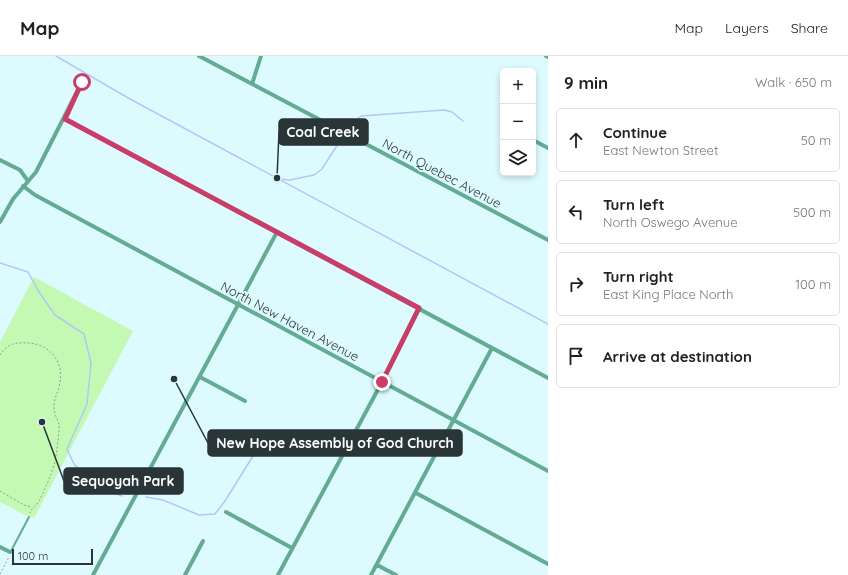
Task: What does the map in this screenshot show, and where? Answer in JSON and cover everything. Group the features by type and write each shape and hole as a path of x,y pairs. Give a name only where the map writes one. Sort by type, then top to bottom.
{"street":[{"name":"North Quebec Avenue","path":"199,56 548,240"},
{"path":"252,84 261,56"},
{"path":"0,222 13,199 36,172 65,119 82,82"},
{"path":"65,119 548,378"},
{"path":"536,142 548,148"},
{"path":"0,160 20,170 28,181"},
{"name":"North New Haven Avenue","path":"23,186 35,195 548,471"},
{"path":"93,575 277,232"},
{"path":"278,575 382,382 419,308"},
{"path":"371,575 492,348"},
{"path":"200,377 245,401"},
{"path":"416,493 548,564"},
{"path":"226,512 292,548"},
{"path":"185,575 203,541"},
{"path":"0,547 10,552"},
{"path":"377,564 396,575"}],"lane":[{"path":"10,552 29,517"}],"path":[{"path":"0,355 8,345 15,343 36,344 52,353 57,358 61,370 60,382 53,407 60,430 56,445 55,462 39,500 32,508 29,517"},
{"path":"0,491 32,508"},
{"path":"0,574 10,552"}],"green space":[{"path":"34,277 133,331 34,518 0,502 0,342"}],"waterway":[{"path":"56,56 130,99 548,324"},
{"path":"279,179 290,180 314,175 322,169 350,125 361,116 444,110 452,112 463,121"},
{"path":"0,263 28,272 39,292 55,315 84,334 91,363 87,404 67,449 74,464 95,486 122,496"},
{"path":"146,497 163,500 199,515 215,514 225,501 253,456"}],"place":[{"name":"Coal Creek","path":"277,178"},
{"name":"New Hope Assembly of God Church","path":"174,379"},
{"name":"Sequoyah Park","path":"42,422"}],"route":[{"path":"82,82 65,119 419,308 382,382"}]}
